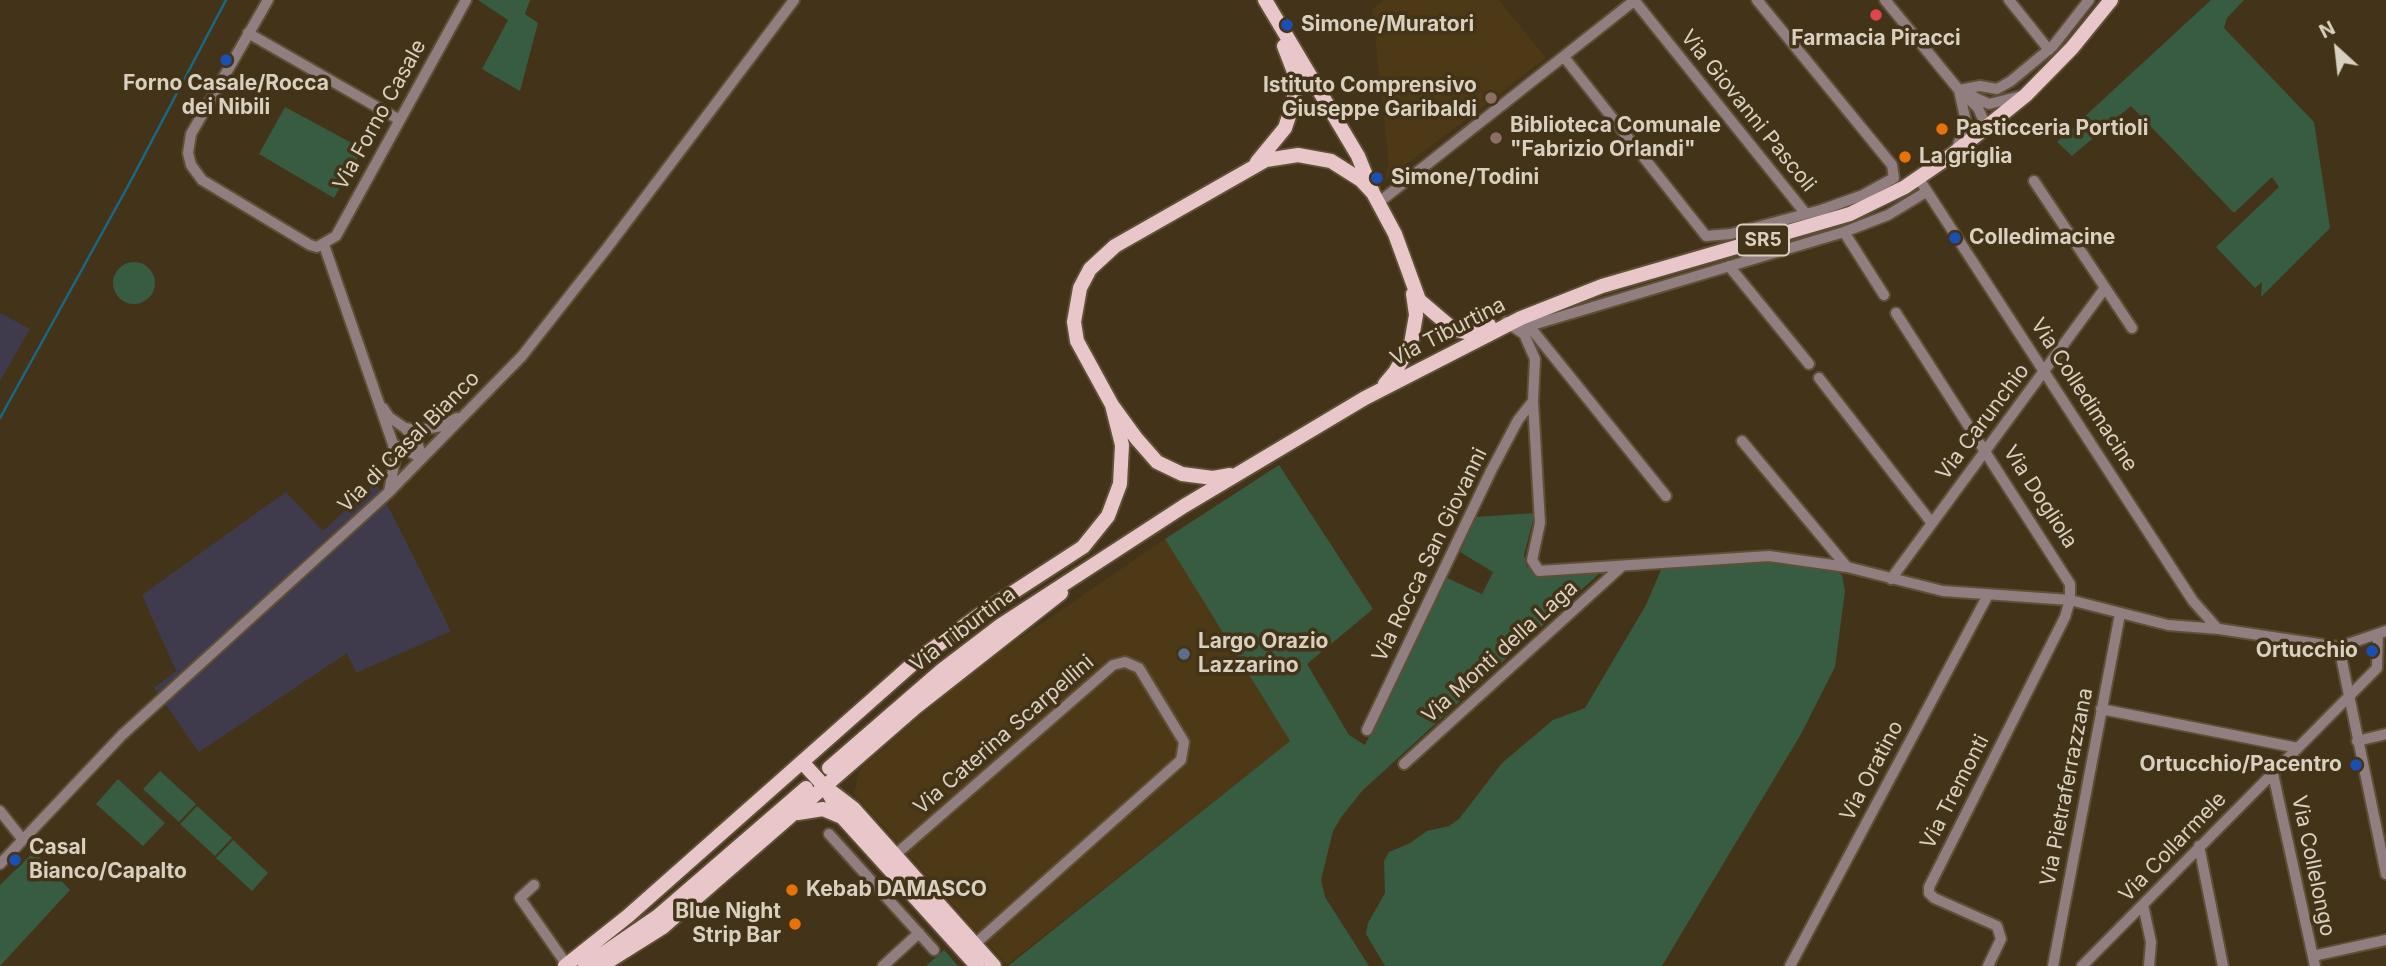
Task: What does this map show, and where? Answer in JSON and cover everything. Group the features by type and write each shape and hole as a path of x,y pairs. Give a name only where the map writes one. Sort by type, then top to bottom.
{"main road":[{"path":"1250,167 1285,128 1295,87 1289,55 1256,0"},
{"path":"1265,0 1358,156 1375,198 1395,234 1412,286 1416,316 1411,344 1395,372 1365,398"},
{"name":"Via Tiburtina","path":"829,768 960,656 1084,570 1365,398 1517,323 1602,286 1856,212 1923,185 1953,154 2026,95 2073,48 2111,0"},
{"path":"1242,471 1204,478 1169,469 1147,452 1112,405 1086,360 1074,322 1078,296 1090,270 1115,246 1250,167 1283,156 1316,157 1346,169 1375,198"},
{"path":"1412,286 1424,306 1443,324 1469,333 1555,296 1602,286"},
{"name":"Via Tiburtina","path":"566,965 628,916 916,661 989,608 1083,547 1096,534 1115,501 1120,484 1122,445 1112,405"},
{"path":"601,966 658,931 942,686 1039,613 1084,570"},
{"path":"802,762 890,860 977,966"},
{"path":"848,813 844,786 850,765"},
{"path":"585,966 654,919 806,788"},
{"path":"794,815 818,809 848,813"},
{"path":"890,860 994,966"}],"street":[{"path":"268,0 191,134 187,147 191,165 201,180 310,245 324,245 393,444 395,459 389,492"},
{"name":"Via Forno Casale","path":"324,245 335,236 466,0"},
{"name":"Via di Casal Bianco","path":"0,864 122,735 389,492 522,356 794,0"},
{"path":"1375,198 1564,57 1634,0"},
{"name":"Via Giovanni Pascoli","path":"1634,0 1806,214"},
{"path":"1564,57 1706,236 1731,234 1806,214 1863,195 1894,178 1892,165 1757,0"},
{"path":"1885,0 1978,108 1987,128"},
{"path":"2009,0 2049,50"},
{"path":"1962,92 1980,86 1993,89 2001,87 2049,50 2089,0"},
{"path":"248,33 398,119"},
{"path":"1962,92 1992,104 2026,95"},
{"path":"1953,154 1963,135 1965,114 1962,92"},
{"path":"1965,114 1987,128"},
{"path":"2034,181 2132,328"},
{"path":"1517,323 1844,232 1888,215 1923,185"},
{"name":"Via Colledimacine","path":"1923,185 2046,370 2193,601 2206,619 2219,629"},
{"path":"1844,232 1884,296"},
{"path":"1729,266 1809,364"},
{"name":"Via Carunchio","path":"1891,579 2105,288"},
{"name":"Via Dogliola","path":"1896,313 2067,575 2070,600"},
{"path":"1517,323 1534,352 1532,401 1540,517 1532,557 1534,567 1545,572 1621,568 1672,560 1769,556 1847,567 1943,591 2070,600 2168,625 2219,629 2339,647 2382,633"},
{"path":"1517,323 1666,496"},
{"path":"1819,378 1931,522"},
{"path":"376,397 389,417 405,428 417,442 422,458"},
{"name":"Via Rocca San Giovanni","path":"1367,730 1491,471 1518,420 1532,401"},
{"path":"405,428 420,430 442,426 471,409"},
{"path":"1742,441 1847,567"},
{"path":"393,444 422,458"},
{"name":"Via Monti della Laga","path":"1404,764 1621,568"},
{"name":"Via Oratino","path":"1790,966 1989,595"},
{"name":"Via Tremonti","path":"1988,966 2001,939 1997,926 1934,898 1928,887 2062,622 2070,600"},
{"name":"Via Pietraferrazzana","path":"2053,966 2120,614"},
{"name":"Via Collarmele","path":"2082,966 2273,774 2348,694 2377,668 2382,633"},
{"path":"2339,647 2386,874"},
{"name":"Via Caterina Scarpellini","path":"890,860 1113,666 1125,662 1139,668 1184,742 1181,760 975,944"},
{"path":"2101,709 2298,748"},
{"path":"2357,741 2386,734"},
{"name":"Via Collelongo","path":"2273,774 2314,961"},
{"path":"0,811 23,840"},
{"path":"829,834 934,950"},
{"path":"2199,846 2223,966"},
{"path":"869,878 890,860"},
{"path":"534,885 520,898 566,965"},
{"path":"2143,905 2151,942 2149,966"},
{"path":"883,966 919,933"},
{"path":"2314,961 2386,940"}],"shaded area":[{"path":"1384,0 1499,0 1546,58 1384,182 1389,164 1372,9"},
{"path":"0,313 30,329 0,381"},
{"path":"376,482 451,631 356,673 347,653 199,752 154,688 176,671 142,595 286,492 323,531"},
{"path":"1165,539 1290,741 1007,965 854,794 859,770 972,671"}],"green space":[{"path":"478,0 530,0 525,14 538,23 520,91 482,69 508,20"},
{"path":"2211,0 2244,0 2227,18 2224,28 2314,122 2330,228 2261,297 2262,282 2255,288 2216,247 2279,187 2272,177 2234,213 2131,106 2072,156 2057,142"},
{"path":"285,107 363,149 334,198 259,154"},
{"path":"134,262 149,268 155,283 149,298 134,304 119,298 113,283 119,268"},
{"path":"1279,465 1373,609 1307,664 1349,735 1365,745 1447,578 1482,594 1493,572 1460,552 1476,517 1535,513 1524,555 1527,567 1602,571 1362,791 1333,831 1321,880 1325,897 1369,966 1008,966 1290,741 1165,539"},
{"path":"1772,559 1830,567 1842,575 1845,591 1835,667 1801,734 1662,966 1385,966 1366,934 1368,923 1385,893 1384,861 1389,852 1410,843 1427,831 1449,826 1459,819 1502,763 1553,720 1585,708 1646,605 1663,565"},
{"path":"160,771 196,804 179,822 143,789"},
{"path":"118,779 165,823 143,846 96,804"},
{"path":"197,806 232,838 215,856 180,824"},
{"path":"233,840 268,873 252,891 216,858"},
{"path":"34,852 70,890 0,966 0,885"},
{"path":"944,950 958,966 926,966"}],"waterway":[{"path":"0,418 128,186 226,0"}],"place":[{"name":"Farmacia Piracci","path":"1876,15"},
{"name":"Simone/Muratori","path":"1287,25"},
{"name":"Forno Casale/Rocca dei Nibili","path":"226,60"},
{"name":"Istituto Comprensivo Giuseppe Garibaldi","path":"1491,98"},
{"name":"Pasticceria Portioli","path":"1942,129"},
{"name":"Biblioteca Comunale \"Fabrizio Orlandi\"","path":"1496,138"},
{"name":"La griglia","path":"1905,157"},
{"name":"Simone/Todini","path":"1377,178"},
{"name":"Colledimacine","path":"1955,238"},
{"name":"Ortucchio","path":"2372,651"},
{"name":"Largo Orazio Lazzarino","path":"1184,654"},
{"name":"Ortucchio/Pacentro","path":"2356,765"},
{"name":"Casal Bianco/Capalto","path":"15,860"},
{"name":"Kebab DAMASCO","path":"792,890"},
{"name":"Blue Night Strip Bar","path":"795,924"}]}
